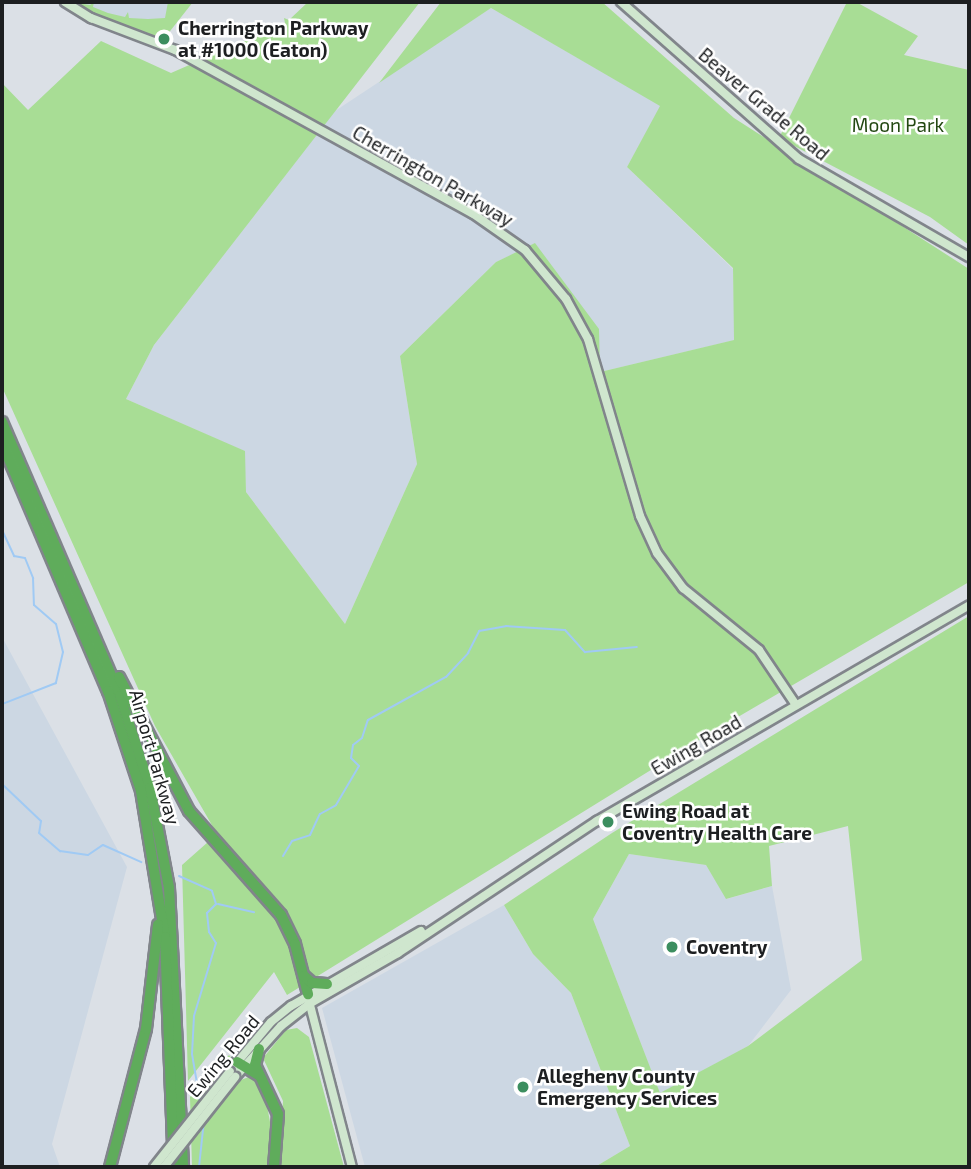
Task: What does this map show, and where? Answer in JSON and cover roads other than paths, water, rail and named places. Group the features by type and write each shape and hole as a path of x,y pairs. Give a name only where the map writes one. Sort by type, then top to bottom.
{"highway":[{"name":"Airport Parkway","path":"2,422 74,586 136,741 160,832 175,953 183,1167"},
{"name":"Airport Parkway","path":"2,443 128,741 155,863 166,937 174,1167"},
{"path":"74,586 176,791 209,837 281,915 304,976 309,999"},
{"path":"110,1167 154,987 159,932 155,863"},
{"path":"304,976 312,983 327,984"},
{"path":"259,1049 254,1061 259,1075 271,1090 278,1114 274,1167"},
{"path":"241,1064 259,1075"}],"street":[{"name":"Cherrington Parkway","path":"65,2 90,18 175,50 388,166 483,220 532,257 566,299 588,339 640,516 657,553 684,588 759,650 796,705"},
{"name":"Beaver Grade Road","path":"621,2 799,159 969,257"},
{"name":"Ewing Road","path":"154,1167 241,1064 271,1022 398,953 443,920 597,821 969,605"},
{"name":"Ewing Road","path":"241,1064 327,984 443,920"},
{"path":"309,999 352,1167"},
{"name":"Ewing Road","path":"164,1167 232,1074"}],"waterway":[{"path":"2,530 14,556 25,558 33,578 34,605 56,624 63,652 56,683 2,704"},
{"path":"283,856 292,841 310,835 320,814 336,805 359,766 351,758 353,745 362,738 368,720 446,677 468,653 479,631 506,626 565,630 585,652 637,647"},
{"path":"2,784 41,821 39,833 60,851 88,855 103,845 141,862"},
{"path":"179,876 212,891 216,904 207,913 209,932 216,943 194,1016 192,1054 200,1101"},
{"path":"218,904 254,912"},
{"path":"199,1167 204,1120"}],"place":[{"name":"Cherrington Parkway at #1000 (Eaton)","path":"164,39"},
{"name":"Ewing Road at Coventry Health Care","path":"608,822"},
{"name":"Coventry","path":"672,947"},
{"name":"Allegheny County Emergency Services","path":"523,1087"}],"park label":[{"name":"Moon Park","path":"898,125"}]}
